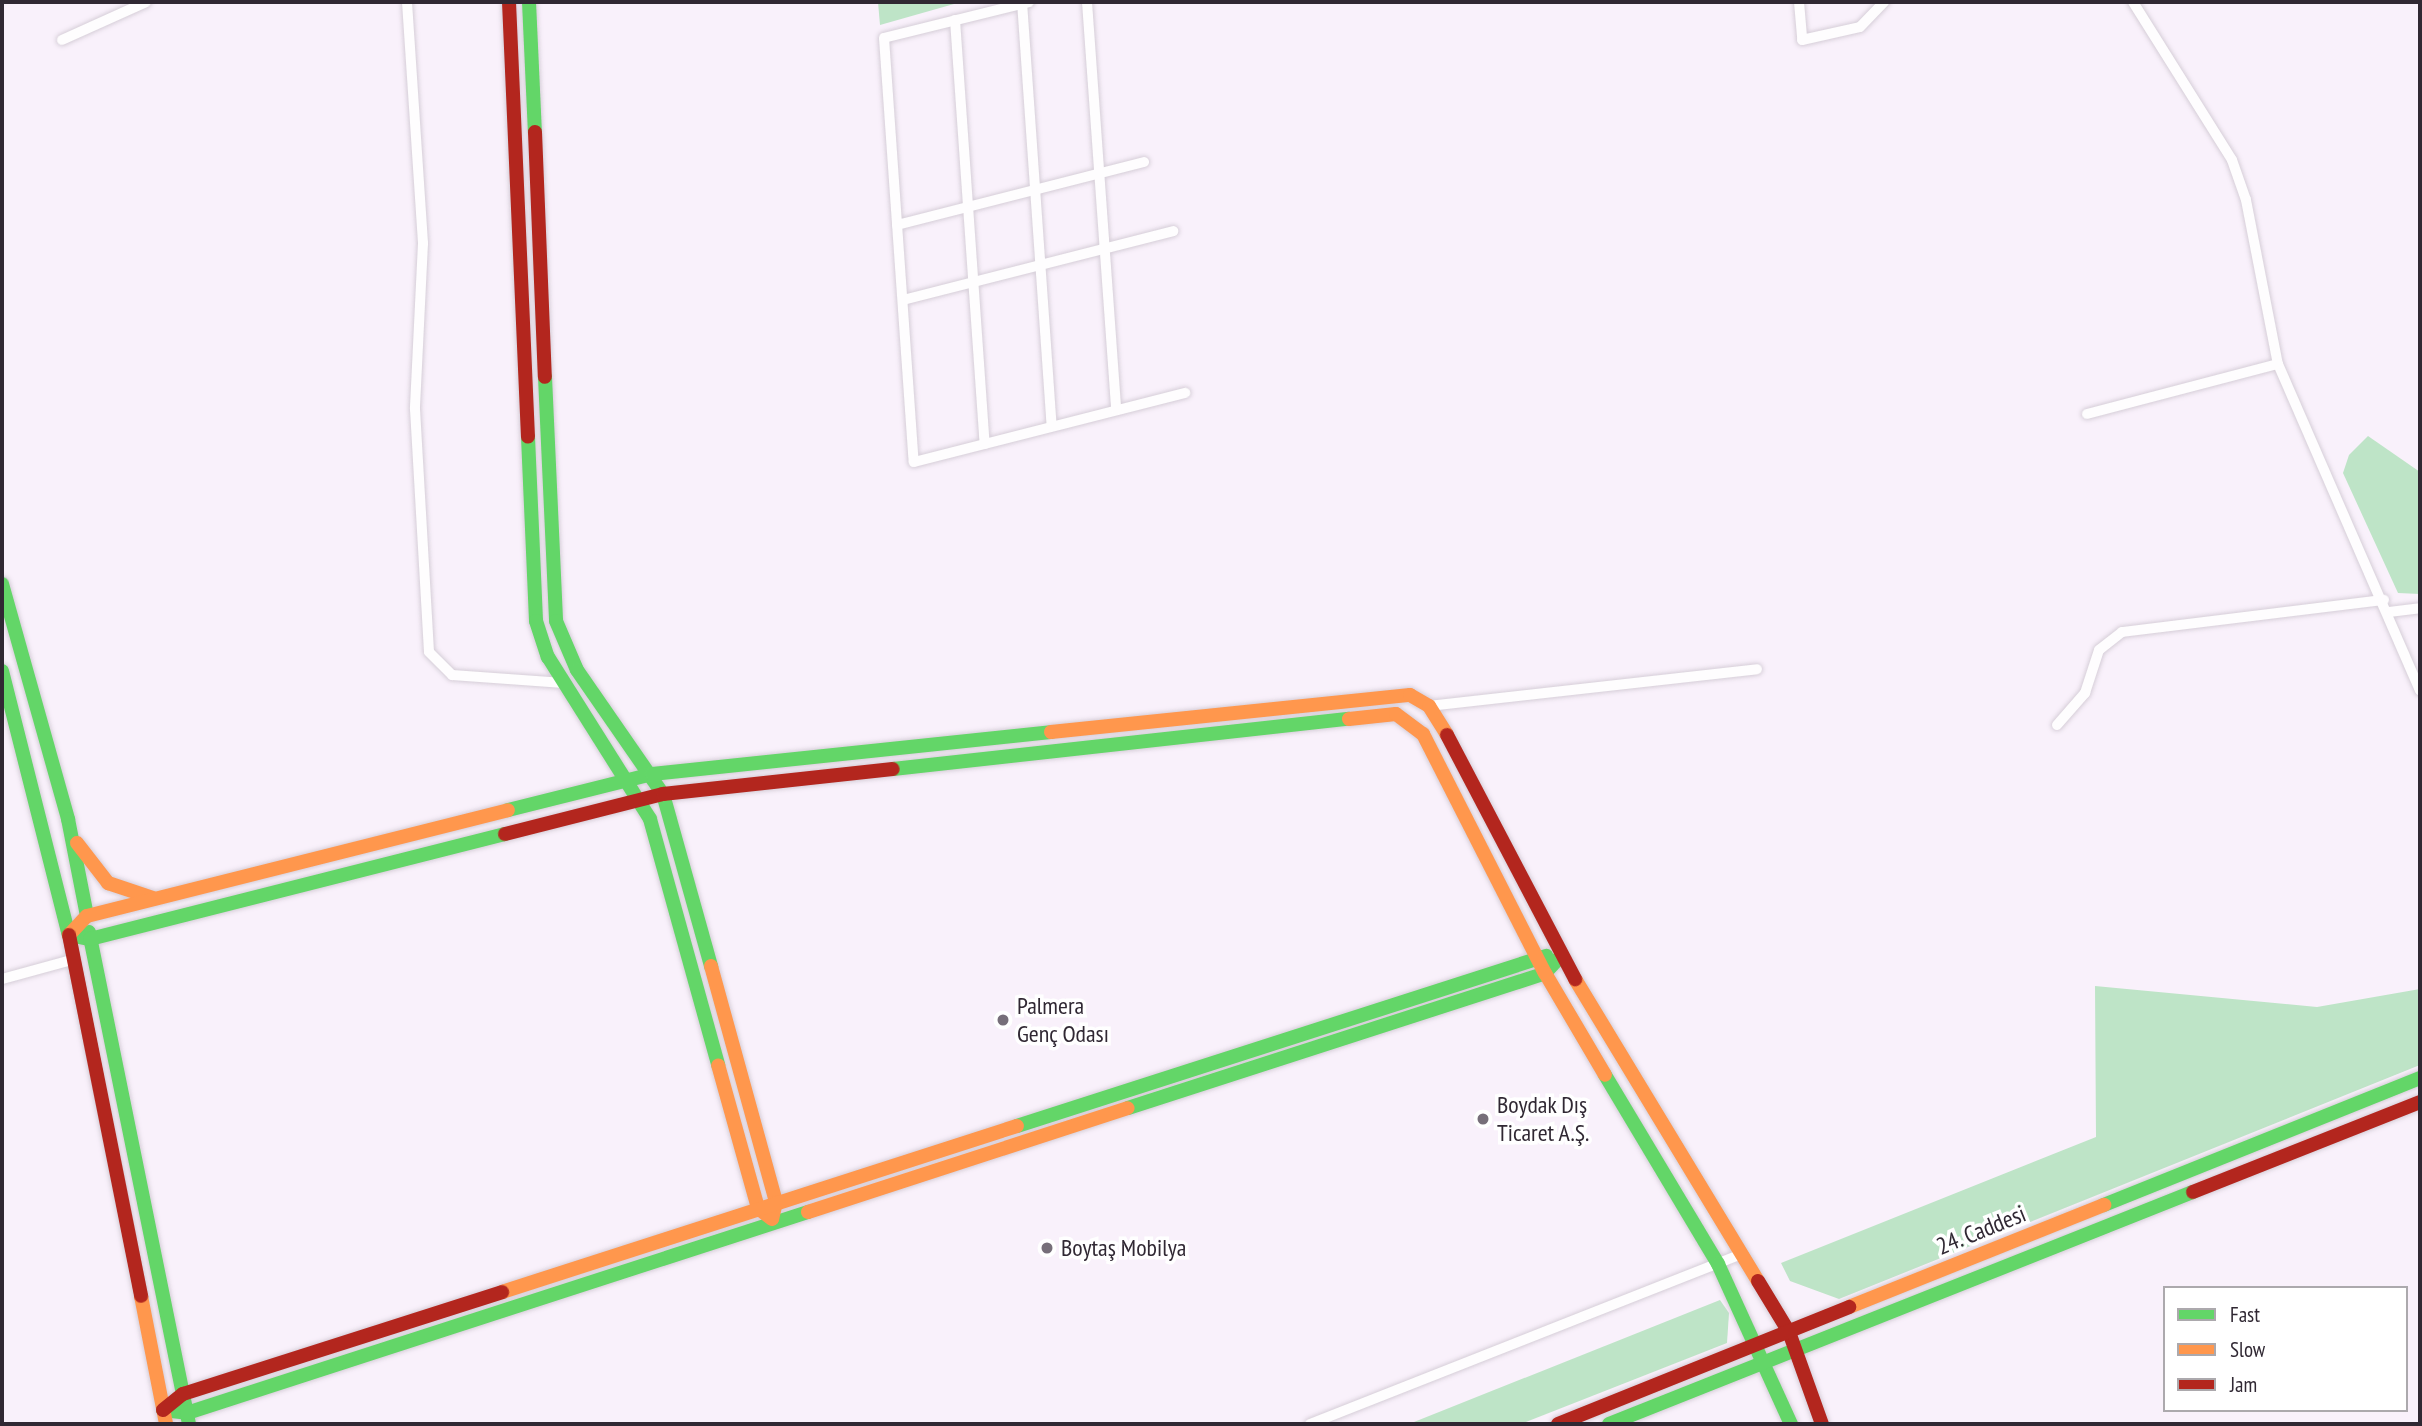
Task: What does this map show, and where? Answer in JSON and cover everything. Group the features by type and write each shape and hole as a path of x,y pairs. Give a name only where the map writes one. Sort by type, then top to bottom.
{"main road":[{"path":"509,2 534,607 543,646 624,782 641,799 758,1208 772,1219"},
{"path":"529,2 554,610 577,670 652,774 663,794 776,1202 772,1219"},
{"path":"2,584 68,819 188,1418"},
{"path":"2,671 75,960 164,1417"},
{"path":"69,935 87,916 652,774 1384,694 1410,695 1429,706 1561,956 1789,1332 1793,1351 1822,1424"},
{"path":"69,935 90,939 663,794 1396,714 1423,734 1545,973 1718,1264 1759,1344 1791,1424"},
{"path":"68,819 102,878 158,898"},
{"path":"164,1417 183,1394 1537,956 1561,956"},
{"path":"164,1417 188,1418 772,1219 1545,973 1561,956"},
{"name":"24. Caddesi","path":"1558,1424 2420,1078"},
{"name":"24. Caddesi","path":"1609,1424 2420,1102"}],"street":[{"path":"62,40 146,2"},
{"path":"407,2 423,243 415,409 429,652 452,675 564,683"},
{"path":"1052,426 1025,2 884,38 914,462 1185,393"},
{"path":"1087,2 1116,410"},
{"path":"1799,2 1802,40 1860,27 1884,2"},
{"path":"2133,2 2193,90 2239,177 2278,364 2384,600 2420,690"},
{"path":"956,20 985,443"},
{"path":"897,225 1144,162"},
{"path":"903,300 1173,231"},
{"path":"2087,414 2278,364"},
{"path":"2057,725 2085,693 2099,650 2122,632 2384,600"},
{"path":"2389,612 2420,608"},
{"path":"1429,706 1757,669"},
{"path":"2,979 75,960"},
{"path":"1310,1424 1741,1255"}],"green space":[{"path":"878,2 961,2 880,25"},
{"path":"2368,436 2420,472 2420,594 2398,593 2343,473 2349,455"},
{"path":"2095,986 2317,1007 2420,989 2420,1065 1839,1299 1790,1281 1781,1263 2096,1137"},
{"path":"1720,1300 1729,1313 1727,1343 1521,1424 1409,1424"}],"traffic: fast":[{"path":"529,2 535,132"},
{"path":"545,377 556,621 577,670 663,794 711,966"},
{"path":"528,437 536,621 548,657 650,819 718,1065"},
{"path":"2,584 68,819 87,916"},
{"path":"2,671 69,935"},
{"path":"893,769 1349,719"},
{"path":"508,810 652,774 1051,732"},
{"path":"69,935 90,939 505,834"},
{"path":"89,932 189,1424"},
{"path":"1017,1126 1546,956"},
{"path":"1128,1108 1545,973 1561,956"},
{"path":"1605,1075 1718,1264 1791,1424"},
{"path":"2104,1205 2420,1078"},
{"path":"1609,1424 2193,1192"},
{"path":"163,1410 187,1413 808,1212"}],"traffic: slow":[{"path":"1051,732 1410,695 1429,706 1447,735"},
{"path":"1349,719 1396,714 1423,734 1545,973 1605,1075"},
{"path":"69,935 87,916 508,810"},
{"path":"77,843 108,883 153,898"},
{"path":"711,966 776,1202 772,1219 758,1208 718,1065"},
{"path":"1575,979 1758,1281"},
{"path":"808,1212 1128,1108"},
{"path":"502,1292 1017,1126"},
{"path":"1849,1307 2104,1205"},
{"path":"141,1296 166,1424"}],"traffic: jam":[{"path":"509,2 528,437"},
{"path":"535,132 545,377"},
{"path":"1447,735 1575,979"},
{"path":"505,834 663,794 893,769"},
{"path":"69,935 141,1296"},
{"path":"2193,1192 2420,1102"},
{"path":"1758,1281 1789,1332 1822,1424"},
{"path":"163,1410 183,1394 502,1292"},
{"path":"1558,1424 1849,1307"}],"place":[{"name":"Palmera Genç Odası","path":"1003,1020"},
{"name":"Boydak Dış Ticaret A.Ş.","path":"1483,1119"},
{"name":"Boytaş Mobilya","path":"1047,1248"}]}
